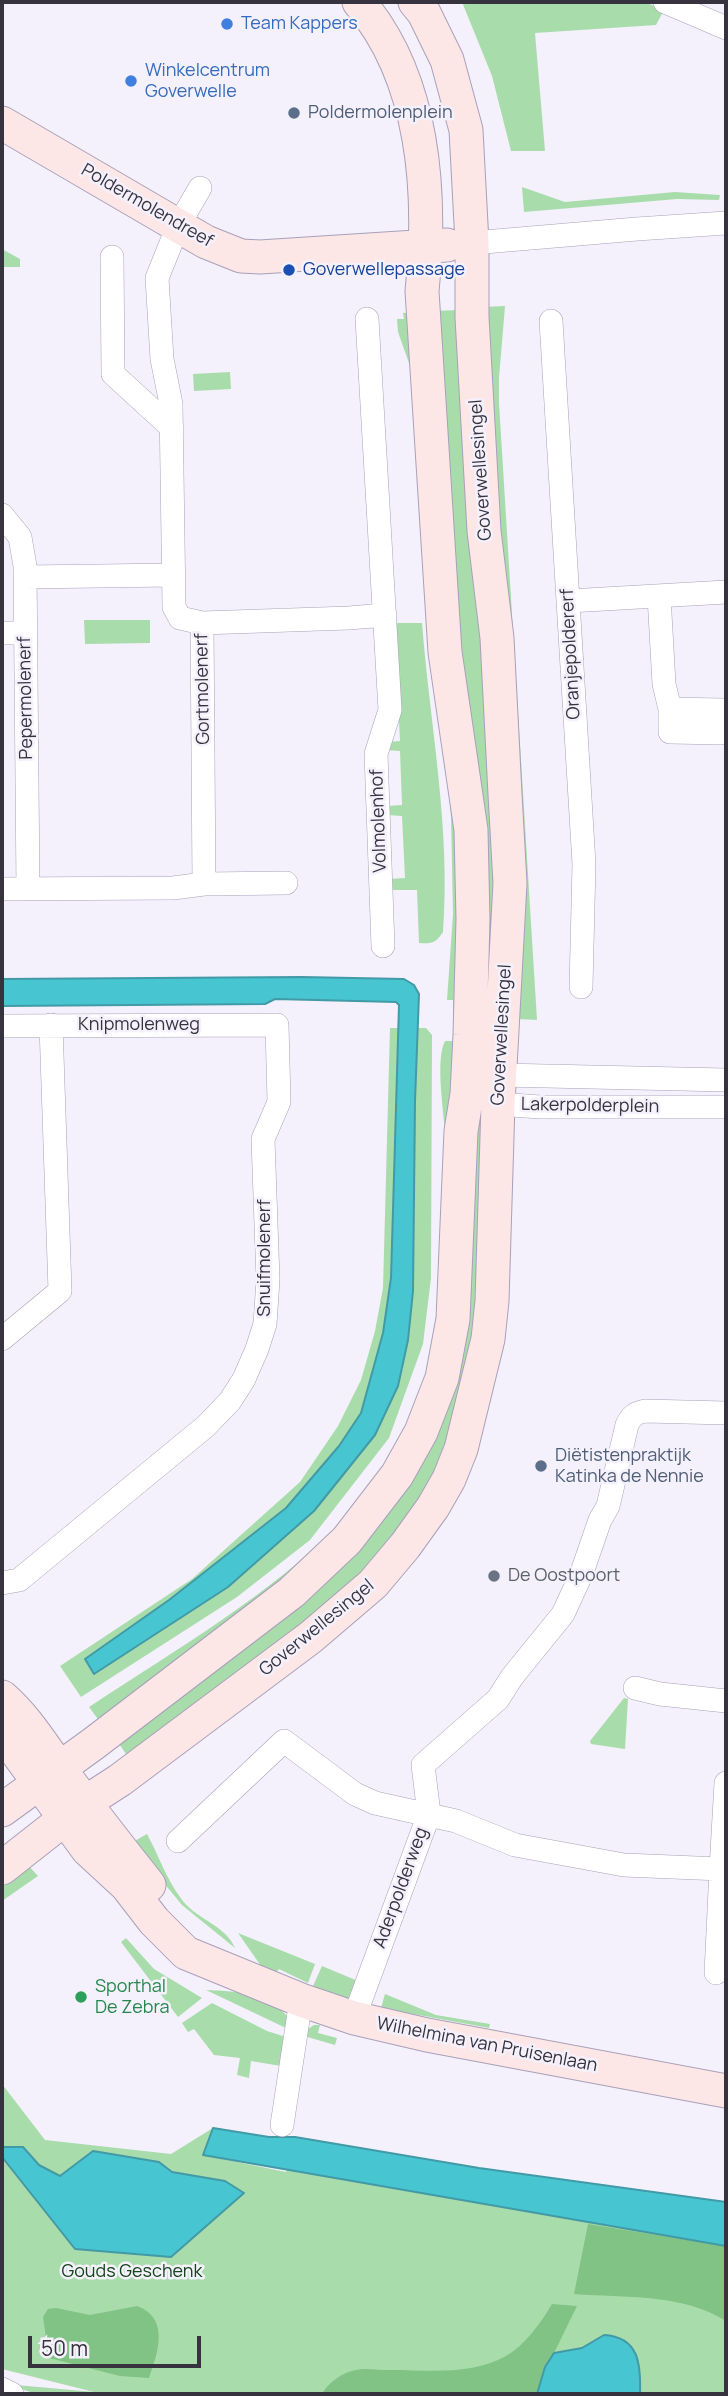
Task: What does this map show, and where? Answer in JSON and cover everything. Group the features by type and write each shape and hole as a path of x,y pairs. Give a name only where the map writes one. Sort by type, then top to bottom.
{"main road":[{"name":"Goverwellesingel","path":"2,1810 292,1592 347,1540 397,1475 421,1432 433,1405 448,1349 453,1320 461,1131 467,1094 473,919 471,830 445,652 422,291 427,246 421,155 415,119 402,75 374,19 359,2"},
{"name":"Goverwellesingel","path":"2,1868 75,1810 120,1780 343,1611 381,1574 433,1507 449,1479 461,1449 488,1339 492,1301 510,883 496,638 484,531 472,317 472,243 466,130 447,60 424,13 415,2"},
{"name":"Poldermolendreef","path":"2,123 206,242 241,256 472,243"},
{"path":"2,1697 30,1725 49,1775"},
{"path":"2,1732 49,1775"},
{"name":"Wilhelmina van Pruisenlaan","path":"49,1775 75,1810 88,1850 127,1886 155,1922 186,1953 301,2000 354,2018 427,2035 726,2091"}],"street":[{"path":"665,2 726,29"},
{"path":"178,226 200,188"},
{"path":"472,243 726,223"},
{"name":"Gortmolenerf","path":"178,226 157,278 162,359 171,404 174,607 180,618 202,623 204,884"},
{"path":"112,257 113,374 172,428"},
{"name":"Volmolenhof","path":"367,319 390,710 376,754 383,946"},
{"name":"Oranjepoldererf","path":"551,321 584,864 581,987"},
{"name":"Pepermolenerf","path":"2,515 20,537 24,551 28,889"},
{"path":"25,577 173,575"},
{"path":"569,601 726,592"},
{"path":"659,596 664,684 670,709"},
{"path":"202,623 385,615"},
{"path":"2,633 25,633"},
{"path":"2,890 173,888 204,884 286,883"},
{"path":"2,1339 60,1291 51,1025"},
{"name":"Knipmolenweg","path":"2,1026 276,1025"},
{"name":"Snuifmolenerf","path":"2,1583 19,1580 206,1426 230,1401 244,1379 265,1324 268,1280 264,1139 279,1102 276,1025"},
{"name":"Lakerpolderplein","path":"467,1094 500,1090 726,1080"},
{"name":"Lakerpolderplein","path":"500,1090 540,1107 726,1107"},
{"name":"Aderpolderweg","path":"354,2018 429,1814 423,1765 498,1699 512,1677 563,1614 608,1506 631,1417 645,1411 726,1413"},
{"path":"635,1688 660,1694 726,1701"},
{"path":"178,1841 284,1741 355,1794 375,1803 456,1821 506,1842 624,1865 721,1870"},
{"path":"716,1973 726,1783"},
{"path":"282,2125 301,2000"}],"green space":[{"path":"462,2 645,2 664,10 656,25 535,33 545,151 511,151 492,76"},
{"path":"522,187 565,202 675,192 720,195 719,200 677,199 524,212"},
{"path":"2,249 20,259 20,267 2,267"},
{"path":"505,306 499,403 537,1020 518,1019 483,307"},
{"path":"460,310 502,924 483,1015 431,311"},
{"path":"413,312 459,818 458,1016 453,1016 453,1000 447,1000 453,914 451,817 416,383 398,332 397,319 404,319 403,313"},
{"path":"230,372 231,389 194,391 193,374"},
{"path":"84,620 150,620 150,643 85,644"},
{"path":"394,623 422,623 438,777 444,854 443,932 436,941 427,943 419,943 417,890 389,890 389,879 405,878 402,816 387,815 387,806 402,805 400,751 385,750 387,742 400,741"},
{"path":"390,1028 426,1028 432,1035 431,1278 423,1344 389,1438 310,1540 237,1597 81,1697 60,1666 192,1579 300,1482 338,1426 361,1380 375,1331 383,1288"},
{"path":"445,1041 457,1041 445,1324 414,1429 329,1547 100,1722 89,1707 222,1620 317,1546 362,1497 393,1450 427,1370 438,1315 445,1159 441,1061"},
{"path":"478,1115 488,1118 478,1315 439,1483 347,1597 133,1764 117,1741 406,1475"},
{"path":"624,1698 628,1699 625,1749 591,1744 590,1741"},
{"path":"147,1834 166,1874 186,1905 224,1933 235,1948 182,1905 131,1843"},
{"path":"26,1863 38,1876 2,1901 2,1881"},
{"path":"238,1933 315,1964 308,1983 279,1969 275,1974 261,1966"},
{"path":"126,1938 154,1969 202,1998 178,2017 121,1942"},
{"path":"322,1966 358,1981 347,2002 313,1986"},
{"path":"206,1990 250,1995 270,2002 287,2016 286,2028"},
{"path":"385,1994 436,2015 490,2024 489,2028 381,2008"},
{"path":"212,2003 267,2031 286,2037 281,2066 251,2061 249,2078 237,2075 240,2058 214,2055 194,2029 188,2032 182,2023"},
{"path":"320,2025 318,2033 337,2038 335,2045 304,2036 306,2030"},
{"name":"Gouds Geschenk","path":"2,2084 45,2140 171,2154 213,2128 203,2155 286,2172 287,2169 726,2246 726,2394 37,2394 5,2384 94,2392 2,2369"},
{"path":"588,2224 726,2246 726,2321 709,2312 672,2301 574,2294"},
{"path":"552,2304 577,2306 545,2367 537,2394 322,2394 336,2379 356,2370 446,2370 491,2363 520,2346"},
{"path":"137,2306 154,2319 158,2327 158,2347 149,2378 120,2376 49,2358 43,2317 48,2309 56,2308 90,2315"}],"water":[{"path":"2,979 404,979 414,985 419,994 413,1291 408,1340 398,1386 375,1435 314,1511 228,1587 94,1674 85,1659 169,1600 286,1508 339,1446 361,1413 383,1333 391,1278 399,1005 396,1002 275,999 265,1004 2,1006"},
{"path":"213,2128 269,2137 295,2137 479,2168 726,2202 726,2246 203,2155"},
{"path":"2,2147 23,2147 39,2165 60,2176 93,2151 159,2162 172,2172 225,2181 244,2193 171,2257 75,2249 2,2157"},
{"path":"604,2335 625,2341 636,2354 640,2372 640,2394 537,2394 545,2367 554,2353 582,2348"}],"place":[{"name":"Team Kappers","path":"227,24"},
{"name":"Winkelcentrum Goverwelle","path":"131,81"},
{"name":"Poldermolenplein","path":"294,113"},
{"name":"Goverwellepassage","path":"289,270"},
{"name":"Diëtistenpraktijk Katinka de Nennie","path":"541,1466"},
{"name":"De Oostpoort","path":"494,1576"},
{"name":"Sporthal De Zebra","path":"81,1997"}]}
